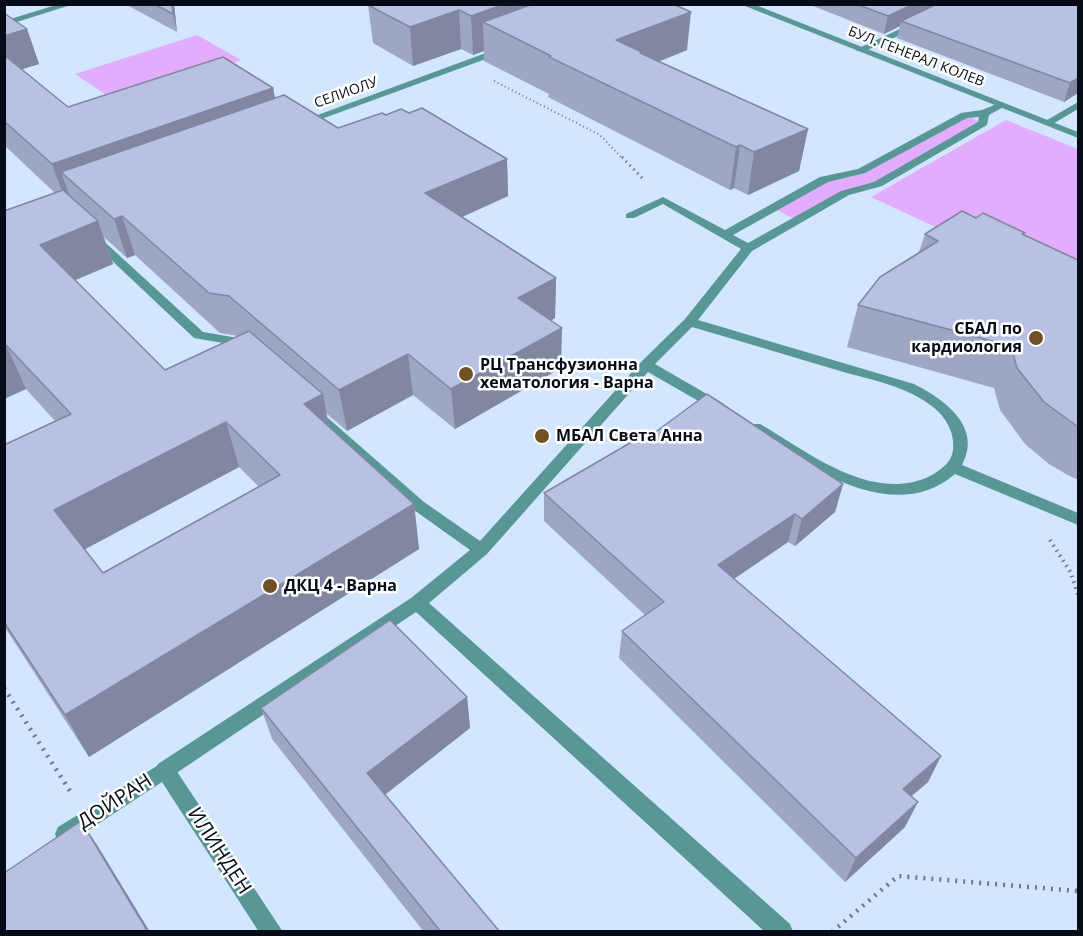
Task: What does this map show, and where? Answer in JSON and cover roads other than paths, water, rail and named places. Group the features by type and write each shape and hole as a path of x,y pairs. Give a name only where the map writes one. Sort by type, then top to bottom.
{"street":[{"path":"4,24 70,4"},
{"name":"БУЛ. ГЕНЕРАЛ КОЛЕВ","path":"744,4 1078,135"},
{"path":"860,50 930,18"},
{"name":"СЕЛИОЛУ","path":"294,126 509,47"},
{"path":"724,235 824,179 861,171 965,115 984,113 1002,105"},
{"path":"1047,123 1078,105"},
{"path":"630,216 663,200 748,248 845,193 878,184 983,123 984,113"},
{"path":"84,228 200,335 233,341 259,365"},
{"name":"ДОЙРАН","path":"51,843 417,603 482,550 646,365 690,322 748,248"},
{"path":"646,365 843,477 866,486 891,489 913,488 932,483 947,475 959,459 962,441 954,422 943,408 927,396 909,387 690,322"},
{"path":"304,404 419,506 482,550"},
{"path":"953,467 1078,519"},
{"path":"417,603 782,932"},
{"name":"ИЛИНДЕН","path":"165,770 272,932"}],"place":[{"name":"СБАЛ по кардиология","path":"1036,338"},
{"name":"РЦ Трансфузионна хематология - Варна","path":"466,374"},
{"name":"МБАЛ Света Анна","path":"542,436"},
{"name":"ДКЦ 4 - Варна","path":"270,586"}]}
